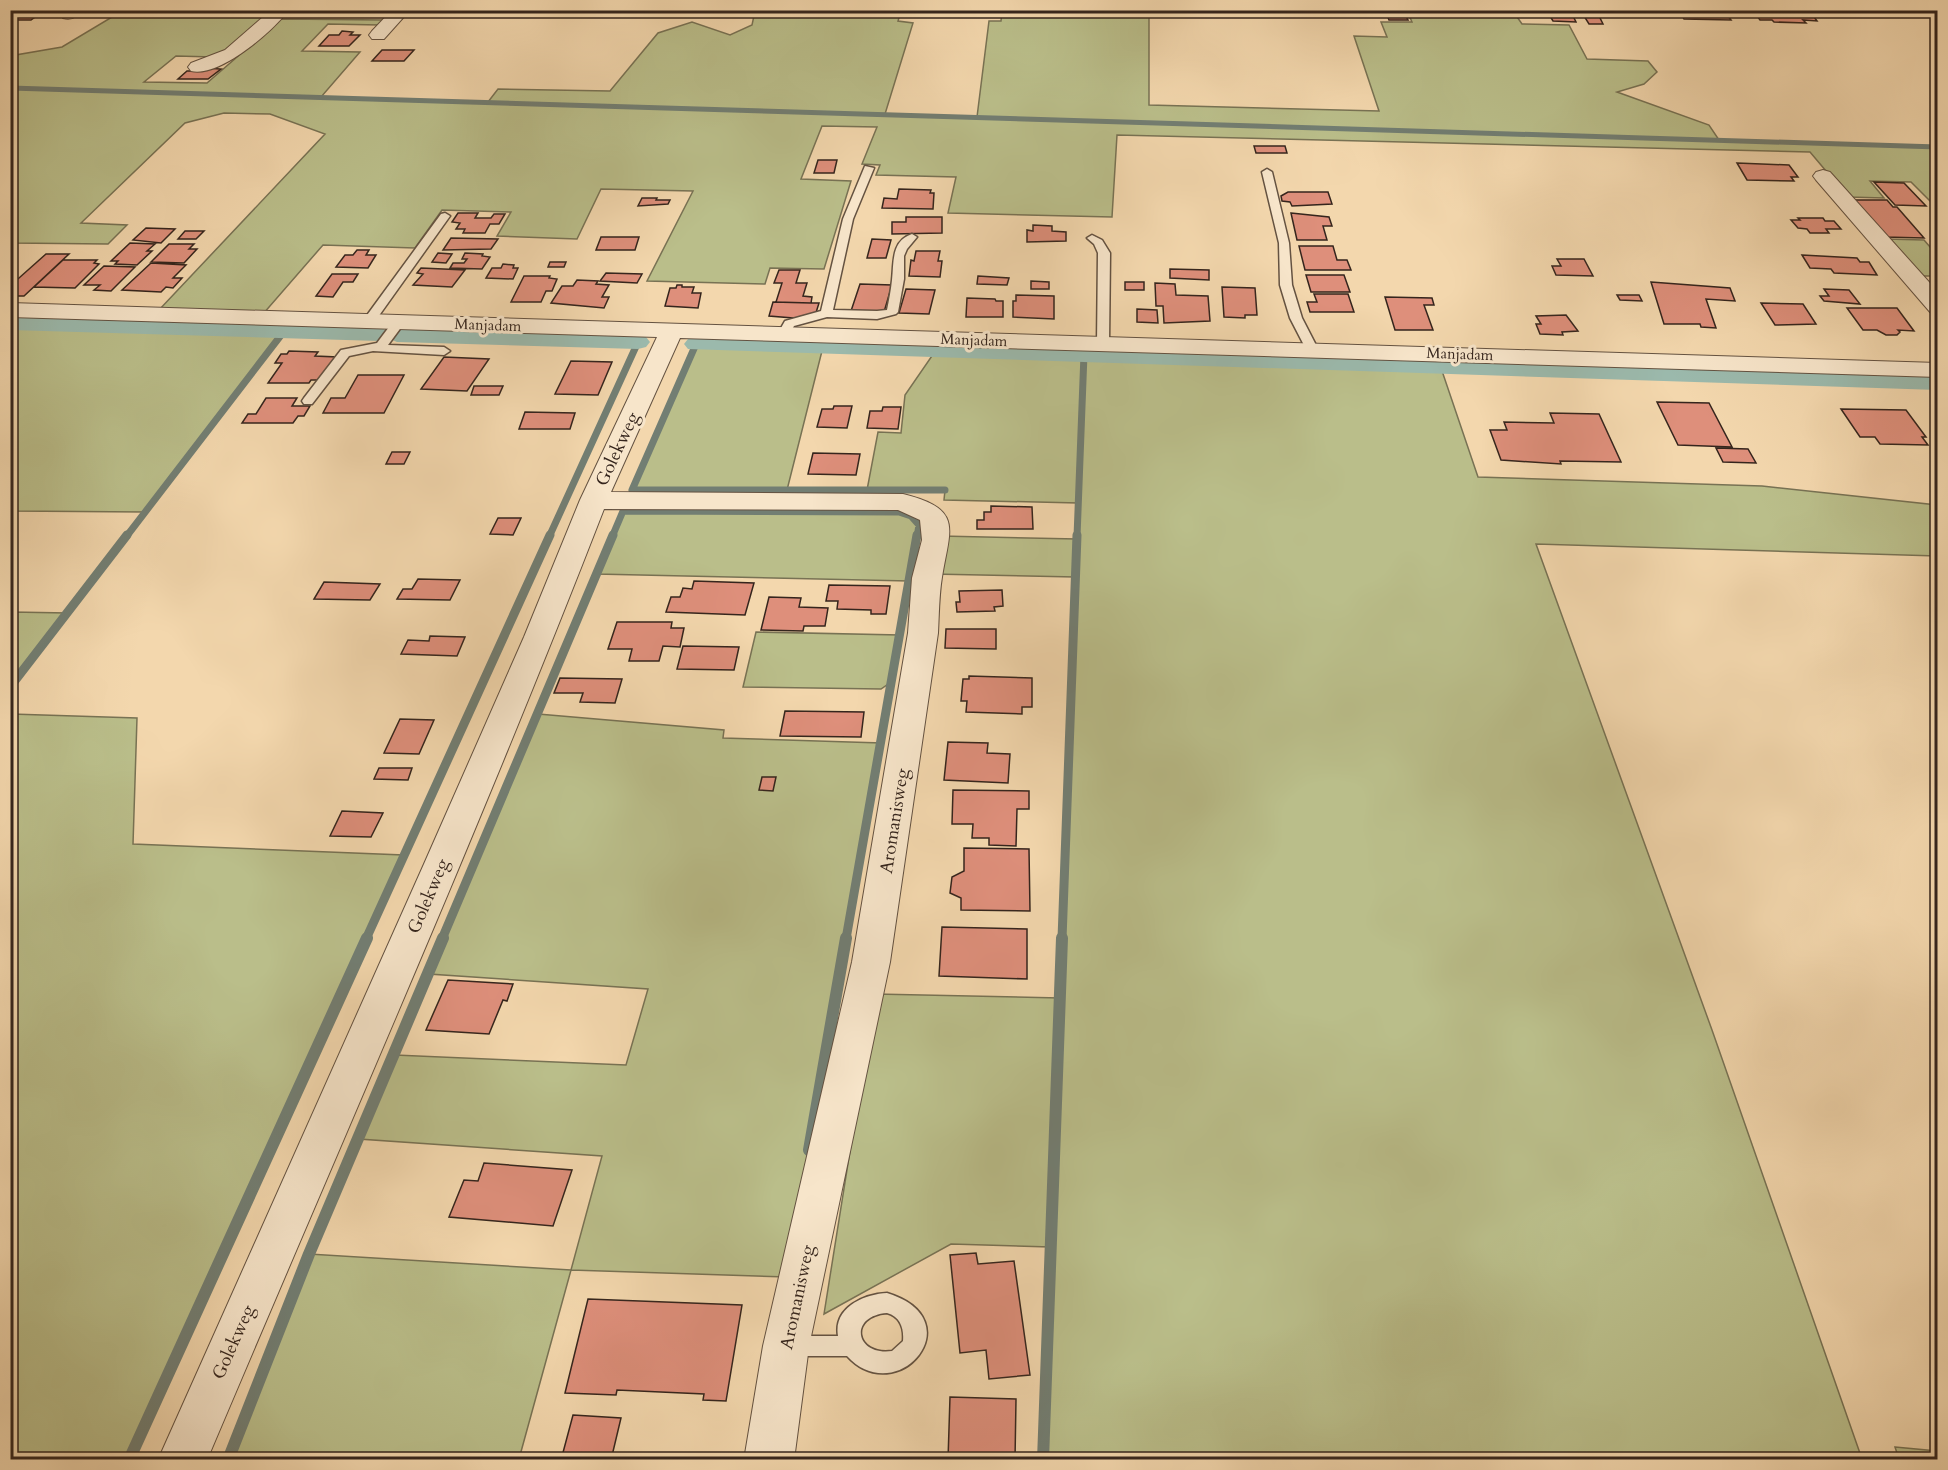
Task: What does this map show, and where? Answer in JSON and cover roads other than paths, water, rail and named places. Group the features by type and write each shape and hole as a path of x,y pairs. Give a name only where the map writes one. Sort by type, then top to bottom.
{"street":[{"path":"196,67 231,54 281,10"},
{"path":"378,35 402,10"},
{"path":"1823,176 1938,307"},
{"name":"Manjadam","path":"10,310 1938,370"},
{"name":"Golekweg","path":"182,1460 447,853 539,637 594,500 671,332"},
{"name":"Aromanisweg","path":"594,500 903,502 931,515 935,522 936,540 927,578 922,633 903,768 871,962 786,1346 769,1460"}],"lane":[{"path":"826,313 848,219 869,168"},
{"path":"1267,172 1284,243 1286,285 1296,318 1313,351"},
{"path":"369,321 445,216"},
{"path":"783,335 789,324 826,313 877,315 892,312 898,277 896,264 899,250 912,237"},
{"path":"1092,238 1098,242 1104,253 1103,344"},
{"path":"374,348 381,346 399,322"},
{"path":"308,401 345,353 352,350 374,348 444,351"},
{"path":"786,1346 852,1346"}],"waterway":[{"path":"10,88 1938,147"},
{"path":"10,323 379,334"},
{"path":"126,537 285,330"},
{"path":"397,335 638,342"},
{"path":"549,537 638,342"},
{"path":"696,344 632,490 945,490"},
{"path":"696,344 1440,365 1938,383"},
{"path":"1077,537 1084,354"},
{"path":"612,537 623,511 899,512 911,516 919,525 917,537"},
{"path":"10,687 127,535"},
{"path":"366,939 550,535"},
{"path":"442,939 613,535"},
{"path":"846,939 917,535"},
{"path":"1062,939 1077,535"},
{"path":"129,1460 367,938"},
{"path":"228,1460 309,1254 443,938"},
{"path":"809,1150 846,938"},
{"path":"1043,1460 1062,938"}]}
